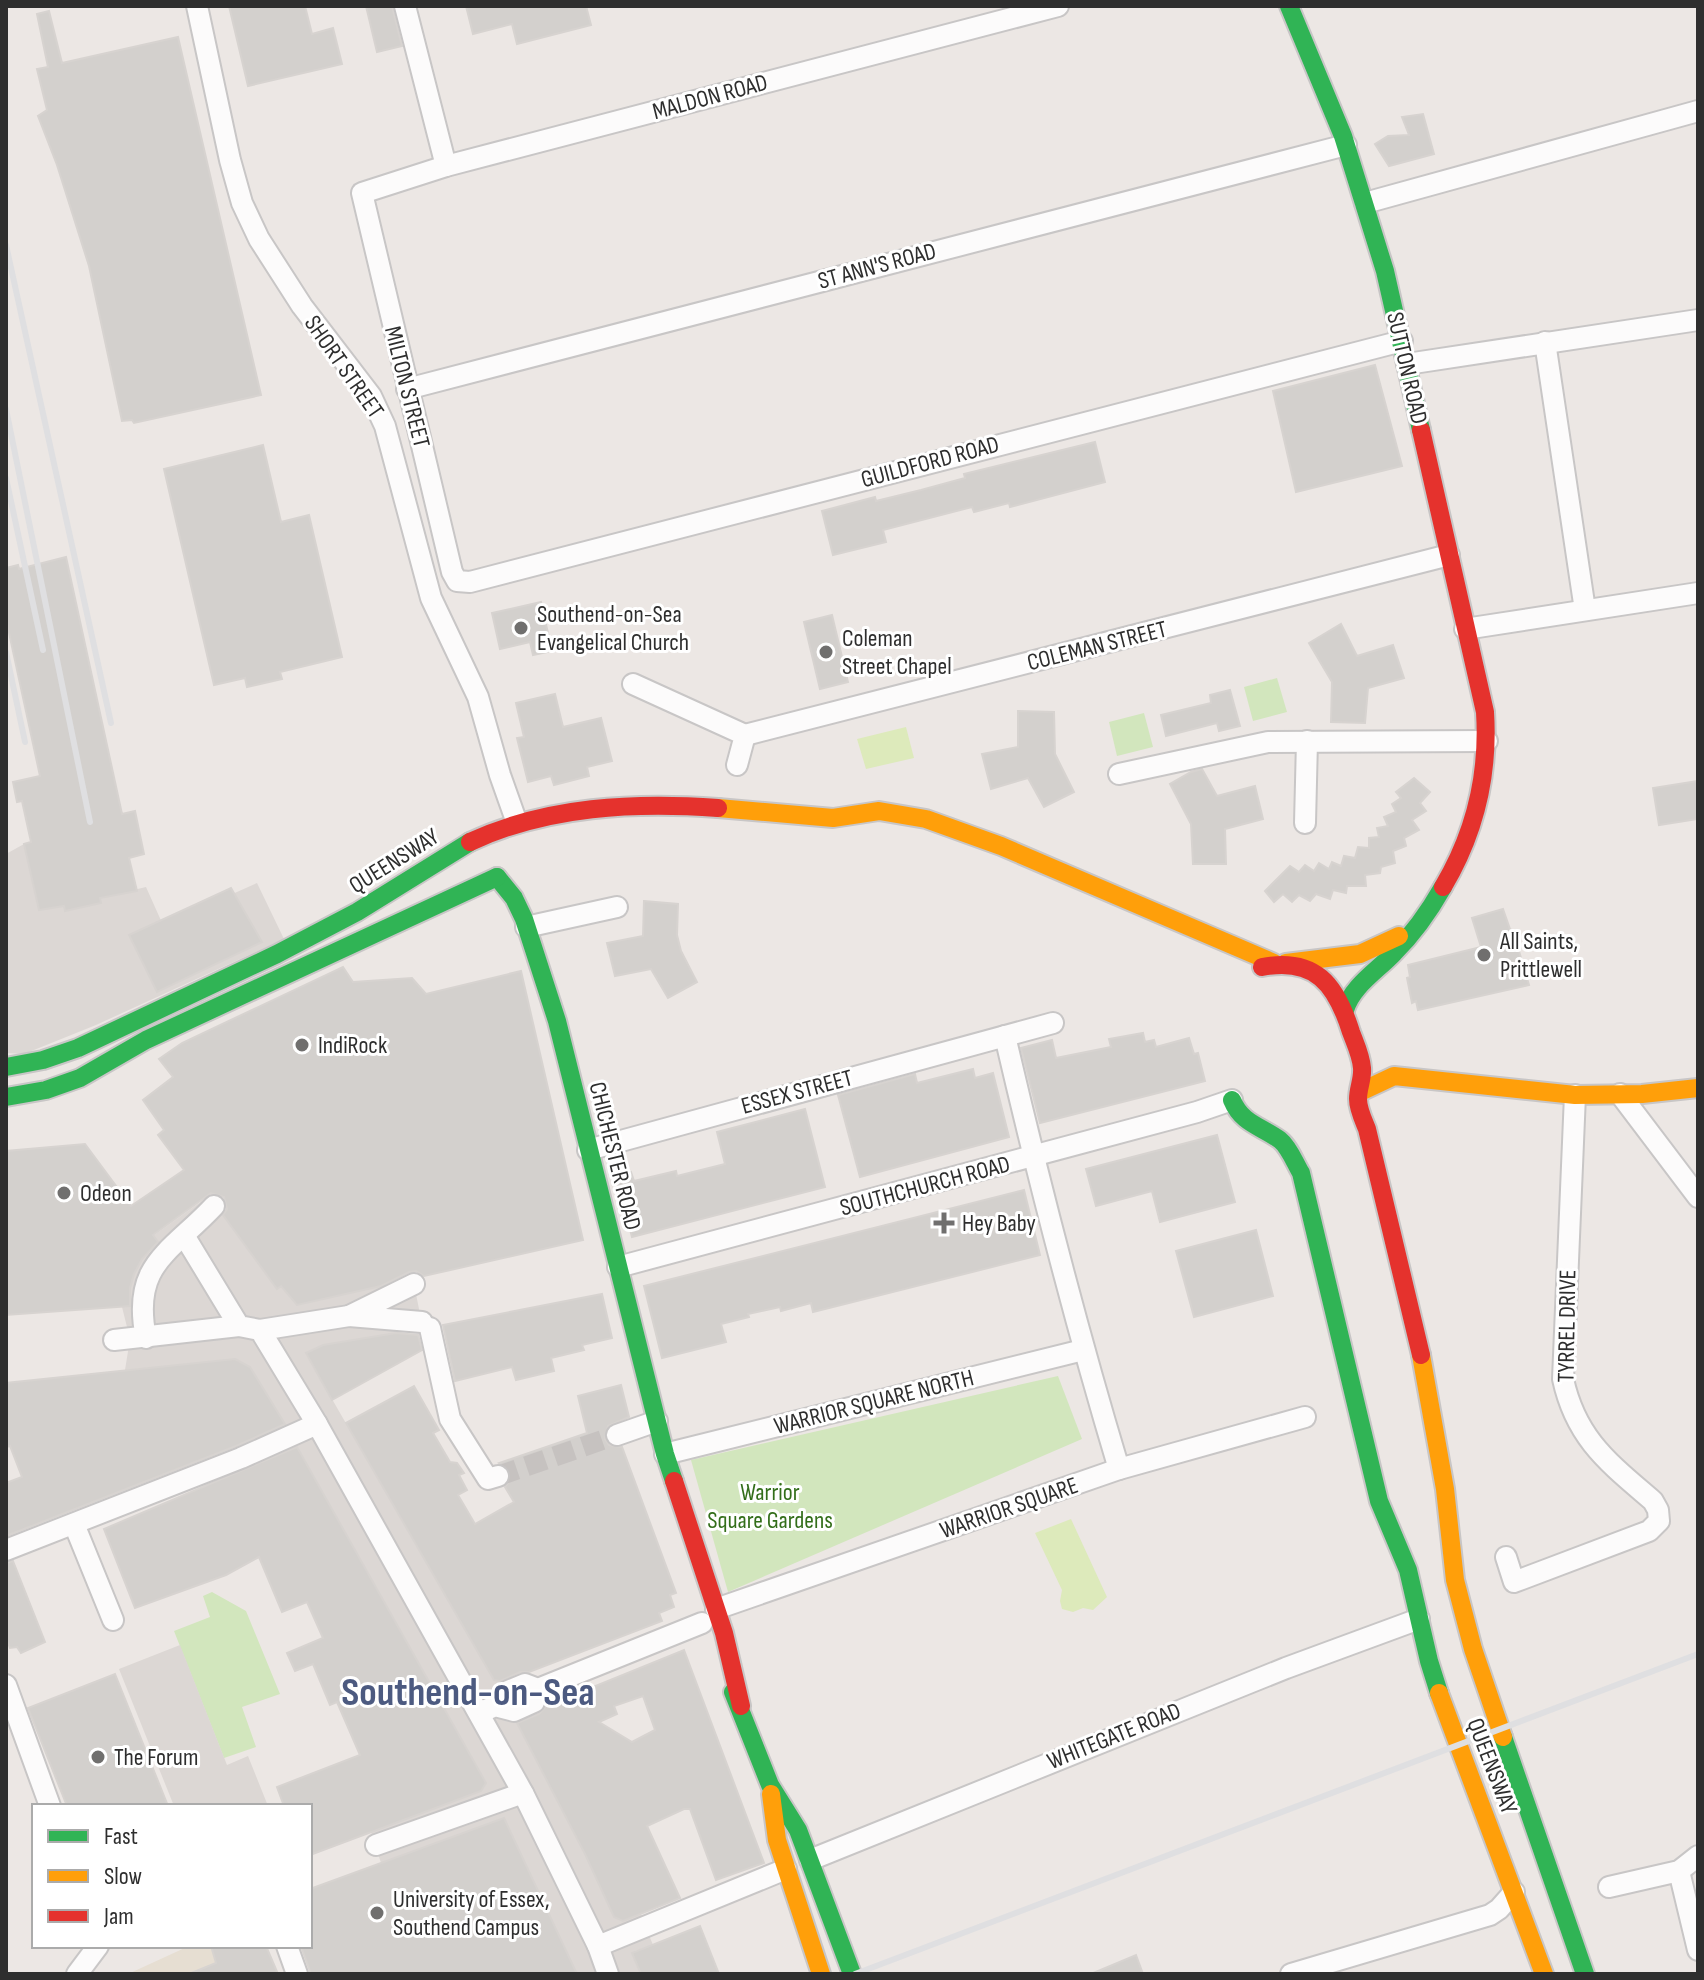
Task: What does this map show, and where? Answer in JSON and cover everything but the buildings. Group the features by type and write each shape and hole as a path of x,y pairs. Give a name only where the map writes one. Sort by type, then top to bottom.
{"main road":[{"name":"SUTTON ROAD","path":"1289,6 1346,145 1365,203 1402,341 1485,712 1487,741 1482,785 1473,822 1458,862 1431,908 1396,952 1349,997 1345,1010"},
{"name":"QUEENSWAY","path":"6,1067 32,1065 68,1054 335,925 383,898 445,855 517,823 590,810 666,805 760,810 834,819 876,811 902,814 958,830 1274,964"},
{"name":"QUEENSWAY","path":"6,1097 38,1093 75,1082 113,1063 146,1040 497,877"},
{"name":"CHICHESTER ROAD","path":"497,877 514,898 557,1021 665,1454 679,1545 709,1616 708,1640 741,1706 770,1785 798,1830 852,1974"},
{"name":"SUTTON ROAD","path":"1274,964 1360,954 1411,930"},
{"path":"1274,964 1311,969 1337,993 1362,1068 1358,1096"},
{"path":"1358,1096 1394,1076 1575,1095 1698,1088"},
{"name":"QUEENSWAY","path":"1358,1096 1418,1338 1445,1489 1455,1580 1473,1649 1585,1974"},
{"name":"QUEENSWAY","path":"1232,1100 1237,1112 1247,1122 1283,1142 1301,1173 1379,1501 1408,1570 1429,1661 1446,1713 1544,1974"},
{"name":"CHICHESTER ROAD","path":"770,1785 777,1840 821,1974"}],"street":[{"name":"SHORT STREET","path":"197,6 242,203 259,239 302,306 371,396 385,426 431,598 478,697 517,823"},
{"path":"405,6 446,166"},
{"name":"MALDON ROAD","path":"362,193 446,166 1058,6"},
{"path":"1365,203 1698,111"},
{"name":"ST ANN'S ROAD","path":"407,389 1346,145"},
{"name":"MILTON STREET","path":"362,193 407,389 452,572 457,581"},
{"path":"1407,364 1698,320"},
{"name":"GUILDFORD ROAD","path":"457,581 470,582 1402,341"},
{"path":"1545,342 1585,610"},
{"name":"COLEMAN STREET","path":"745,735 1449,555"},
{"path":"1465,629 1698,593"},
{"path":"633,684 745,735 737,765"},
{"path":"1305,823 1307,741"},
{"path":"1119,774 1268,742 1487,741"},
{"path":"526,927 617,907"},
{"name":"ESSEX STREET","path":"588,1150 1053,1023"},
{"path":"1005,1036 1083,1350 1119,1469"},
{"path":"1620,1094 1698,1197"},
{"name":"TYRREL DRIVE","path":"1506,1557 1514,1582 1649,1531 1659,1521 1653,1501 1588,1441 1567,1398 1563,1379 1575,1095"},
{"name":"SOUTHCHURCH ROAD","path":"618,1267 851,1207 1232,1100"},
{"path":"146,1338 142,1319 147,1278 160,1258 214,1206"},
{"path":"185,1237 239,1326"},
{"path":"349,1316 414,1284"},
{"path":"114,1340 239,1326 260,1330 349,1316 426,1325 450,1419 488,1479 498,1476"},
{"path":"260,1330 487,1710 523,1793 598,1946 608,1974"},
{"name":"WARRIOR SQUARE NORTH","path":"665,1454 1083,1350"},
{"name":"WARRIOR SQUARE","path":"487,1710 514,1711 534,1702 538,1689 709,1616 1119,1469 1305,1417"},
{"path":"617,1435 657,1421"},
{"path":"6,1550 241,1458 317,1424"},
{"path":"74,1524 113,1620"},
{"name":"WHITEGATE ROAD","path":"810,1860 1286,1668 1419,1619"},
{"path":"6,1685 49,1804"},
{"path":"376,1845 523,1793"},
{"path":"1609,1887 1679,1871 1698,1856"},
{"path":"598,1946 786,1869"},
{"path":"1679,1871 1697,1941"},
{"path":"1291,1974 1490,1915 1514,1892"},
{"path":"77,1974 96,1948"},
{"path":"288,1948 297,1974"}],"shaded area":[{"path":"24,844 39,910 64,906 66,911 94,905 101,903 100,898 146,887 163,925 257,883 284,939 96,1025 24,1054 6,1053 6,854"},
{"path":"206,1198 224,1216 277,1288 281,1286 297,1305 413,1279 423,1329 323,1345 306,1354 494,1680 502,1682 520,1675 512,1694 516,1705 515,1720 585,1853 614,1917 623,1921 641,1914 653,1945 635,1951 633,1956 641,1974 577,1974 504,1819 381,1863 371,1832 481,1791 485,1783 298,1448 247,1469 235,1445 285,1425 250,1367 235,1359 125,1370 130,1339 122,1307 130,1306 134,1274 142,1259 159,1244 153,1236"},
{"path":"180,1645 227,1765 248,1756 267,1804 173,1804 119,1669"},
{"path":"185,1948 267,1948 278,1974 128,1974"}],"green space":[{"path":"1277,678 1287,712 1253,721 1244,687"},
{"path":"1144,713 1153,747 1117,756 1109,722"},
{"path":"906,727 914,758 866,769 857,739"},
{"name":"Warrior Square Gardens","path":"1058,1376 1082,1439 728,1592 691,1460"},
{"path":"1071,1519 1107,1597 1093,1610 1083,1608 1073,1612 1062,1609 1062,1590 1035,1533"},
{"path":"212,1592 246,1611 280,1694 242,1707 256,1747 224,1758 174,1631 210,1617 203,1596"}],"tunnel":[{"path":"498,1476 617,1435"}],"railway":[{"path":"6,245 111,723"},
{"path":"6,409 90,822"},
{"path":"6,478 43,650"},
{"path":"6,652 25,742"},
{"path":"855,1974 1698,1654"}],"traffic: fast":[{"path":"1289,6 1343,136 1385,271 1421,430"},
{"path":"6,1067 43,1060 78,1048 277,954 357,912 470,842"},
{"path":"497,877 514,898 524,919 557,1021 674,1481"},
{"path":"6,1097 46,1090 80,1078 146,1040 497,877"},
{"path":"1345,1010 1359,986 1414,930 1443,887"},
{"path":"1232,1100 1247,1120 1283,1143 1301,1173 1379,1501 1408,1570 1439,1693"},
{"path":"733,1692 770,1785 798,1830 852,1974"},
{"path":"1503,1737 1585,1974"}],"traffic: slow":[{"path":"718,808 833,818 879,811 926,819 1001,846 1274,963"},
{"path":"1286,963 1360,954 1399,936"},
{"path":"1360,1092 1394,1076 1575,1095 1642,1094 1698,1088"},
{"path":"1421,1355 1445,1489 1455,1580 1473,1649 1503,1737"},
{"path":"1439,1693 1544,1974"},
{"path":"771,1794 777,1840 821,1974"}],"traffic: jam":[{"path":"1421,430 1485,712 1485,758 1478,802 1464,846 1443,887"},
{"path":"470,842 530,821 592,809 655,806 718,808"},
{"path":"1262,967 1296,966 1309,971 1330,988 1345,1015 1361,1063 1359,1106 1421,1355"},
{"path":"674,1481 724,1633 741,1706"}],"place":[{"name":"Southend-on-Sea Evangelical Church","path":"521,628"},
{"name":"Coleman Street Chapel","path":"826,652"},
{"name":"All Saints, Prittlewell","path":"1484,955"},
{"name":"IndiRock","path":"302,1045"},
{"name":"Odeon","path":"64,1193"},
{"name":"Hey Baby","path":"944,1223"},
{"name":"The Forum","path":"98,1757"},
{"name":"University of Essex, Southend Campus","path":"377,1913"}],"district":[{"name":"Southend-on-Sea","path":"468,1693"}]}
